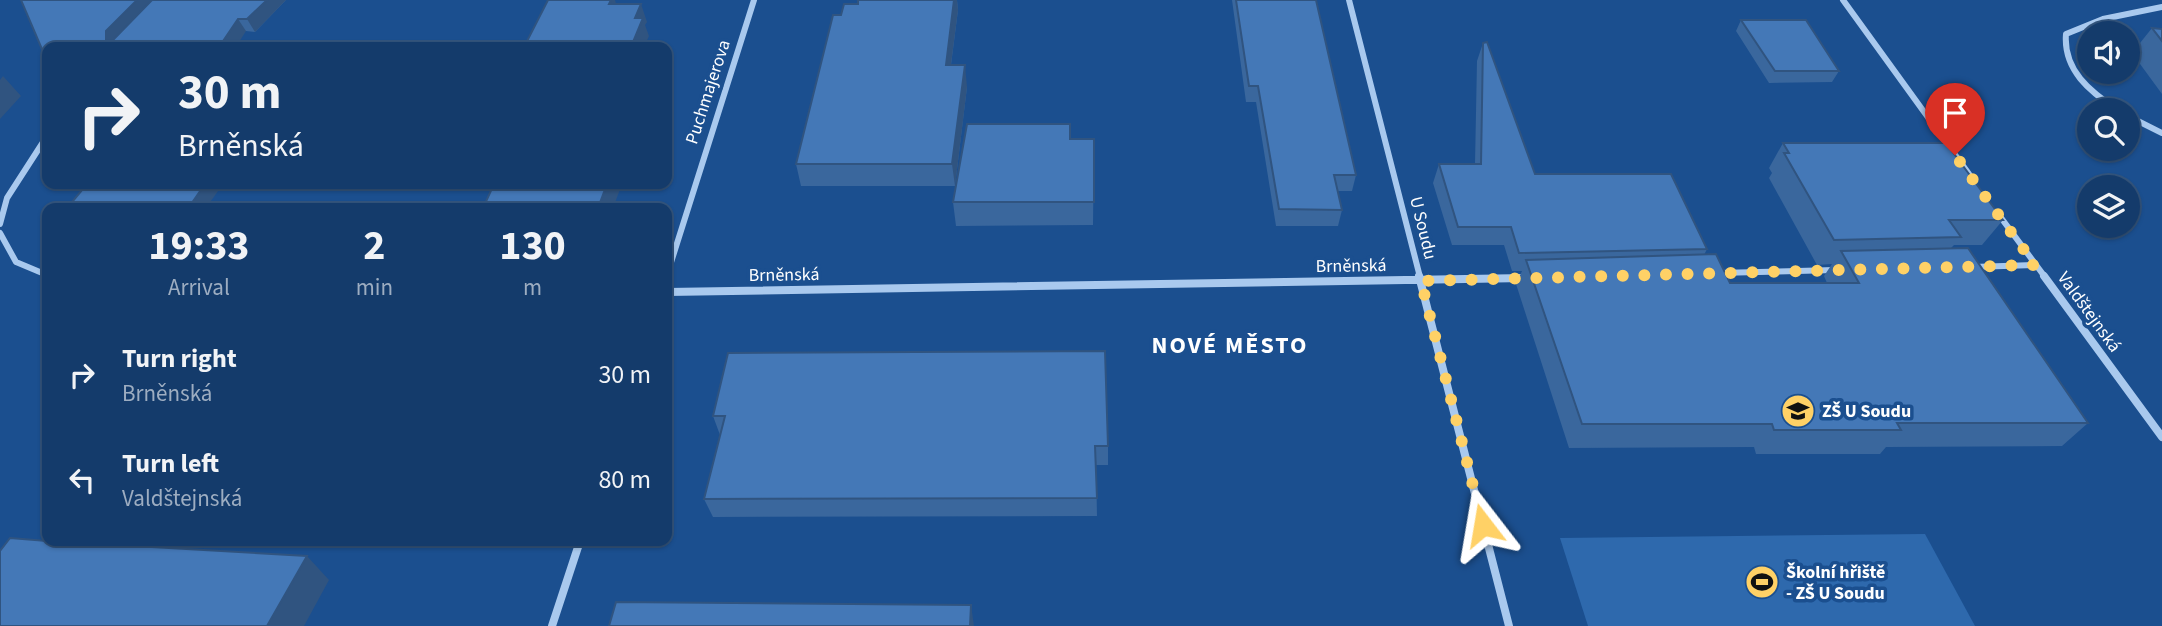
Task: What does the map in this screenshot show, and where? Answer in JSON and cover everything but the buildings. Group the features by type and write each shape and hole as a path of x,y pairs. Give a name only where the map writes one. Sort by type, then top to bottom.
{"street":[{"name":"Puchmajerova","path":"672,259 754,0"},
{"name":"U Soudu","path":"1349,0 1509,626"},
{"path":"1843,0 1971,177"},
{"path":"2100,98 2065,57 2066,34 2094,21 2162,7"},
{"path":"2140,122 2162,133"},
{"path":"0,224 7,198 42,144"},
{"name":"Valdštejnská","path":"1995,210 2162,437"},
{"path":"0,233 9,256 25,270 42,274"},
{"path":"1965,267 2035,265"},
{"path":"1714,273 1839,270"},
{"name":"Brněnská","path":"672,292 1532,278"},
{"path":"552,626 578,546"}],"shaded area":[{"name":"Školní hřiště - ZŠ U Soudu","path":"1925,534 1975,626 1588,626 1560,538"}],"place":[{"name":"ZŠ U Soudu","path":"1798,411"},
{"name":"Školní hřiště - ZŠ U Soudu","path":"1762,582"}],"district":[{"name":"NOVÉ MĚSTO","path":"1230,345"}],"route":[{"path":"1483,525 1421,281 2035,265 1955,155"}]}
